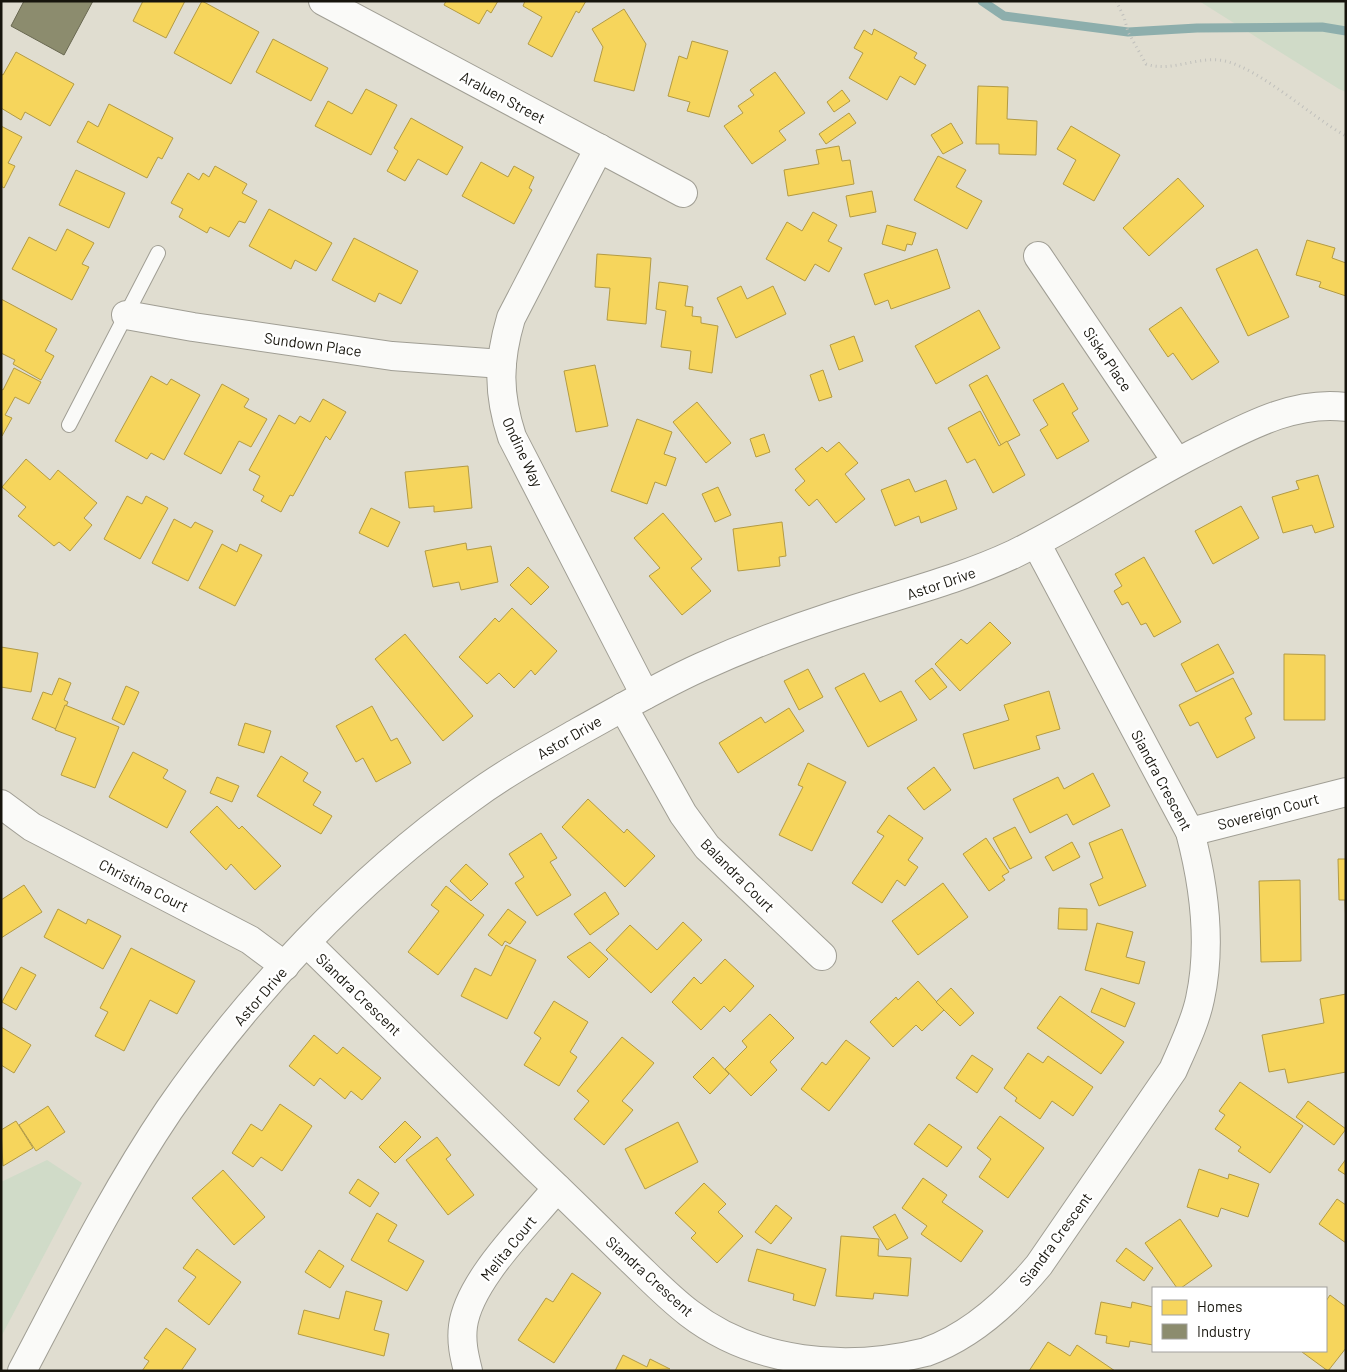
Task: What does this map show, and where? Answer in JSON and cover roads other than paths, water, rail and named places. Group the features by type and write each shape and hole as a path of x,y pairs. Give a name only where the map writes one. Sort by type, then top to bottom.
{"street":[{"name":"Araluen Street","path":"323,1 683,193"},
{"name":"Ondine Way","path":"599,148 521,295 505,339 500,387 503,409 512,437 634,701"},
{"name":"Siska Place","path":"1038,256 1177,462"},
{"name":"Sundown Place","path":"126,315 193,327 392,356 502,364"},
{"name":"Astor Drive","path":"22,1371 106,1211 169,1111 208,1057 285,966 354,896 407,848 470,798 529,760 634,701 696,669 773,636 917,592 983,568 1036,543 1177,462 1262,420 1298,410 1346,407"},
{"name":"Siandra Crescent","path":"307,943 557,1188 688,1313 732,1340 756,1352 790,1362 827,1367 900,1366 928,1352 991,1314 1017,1291 1039,1265 1173,1070 1188,1038 1200,999 1205,959 1205,920 1200,871 1190,832 1036,543"},
{"name":"Balandra Court","path":"634,701 683,814 707,846 822,956"},
{"name":"Sovereign Court","path":"1190,832 1346,792"},
{"name":"Christina Court","path":"1,804 32,827 250,940 285,966"},
{"name":"Melita Court","path":"468,1371 462,1346 463,1324 470,1300 482,1278 557,1188"}],"lane":[{"path":"69,425 158,253"}],"waterway":[{"path":"982,1 1004,16 1128,32 1197,28 1322,27 1346,31"}]}
